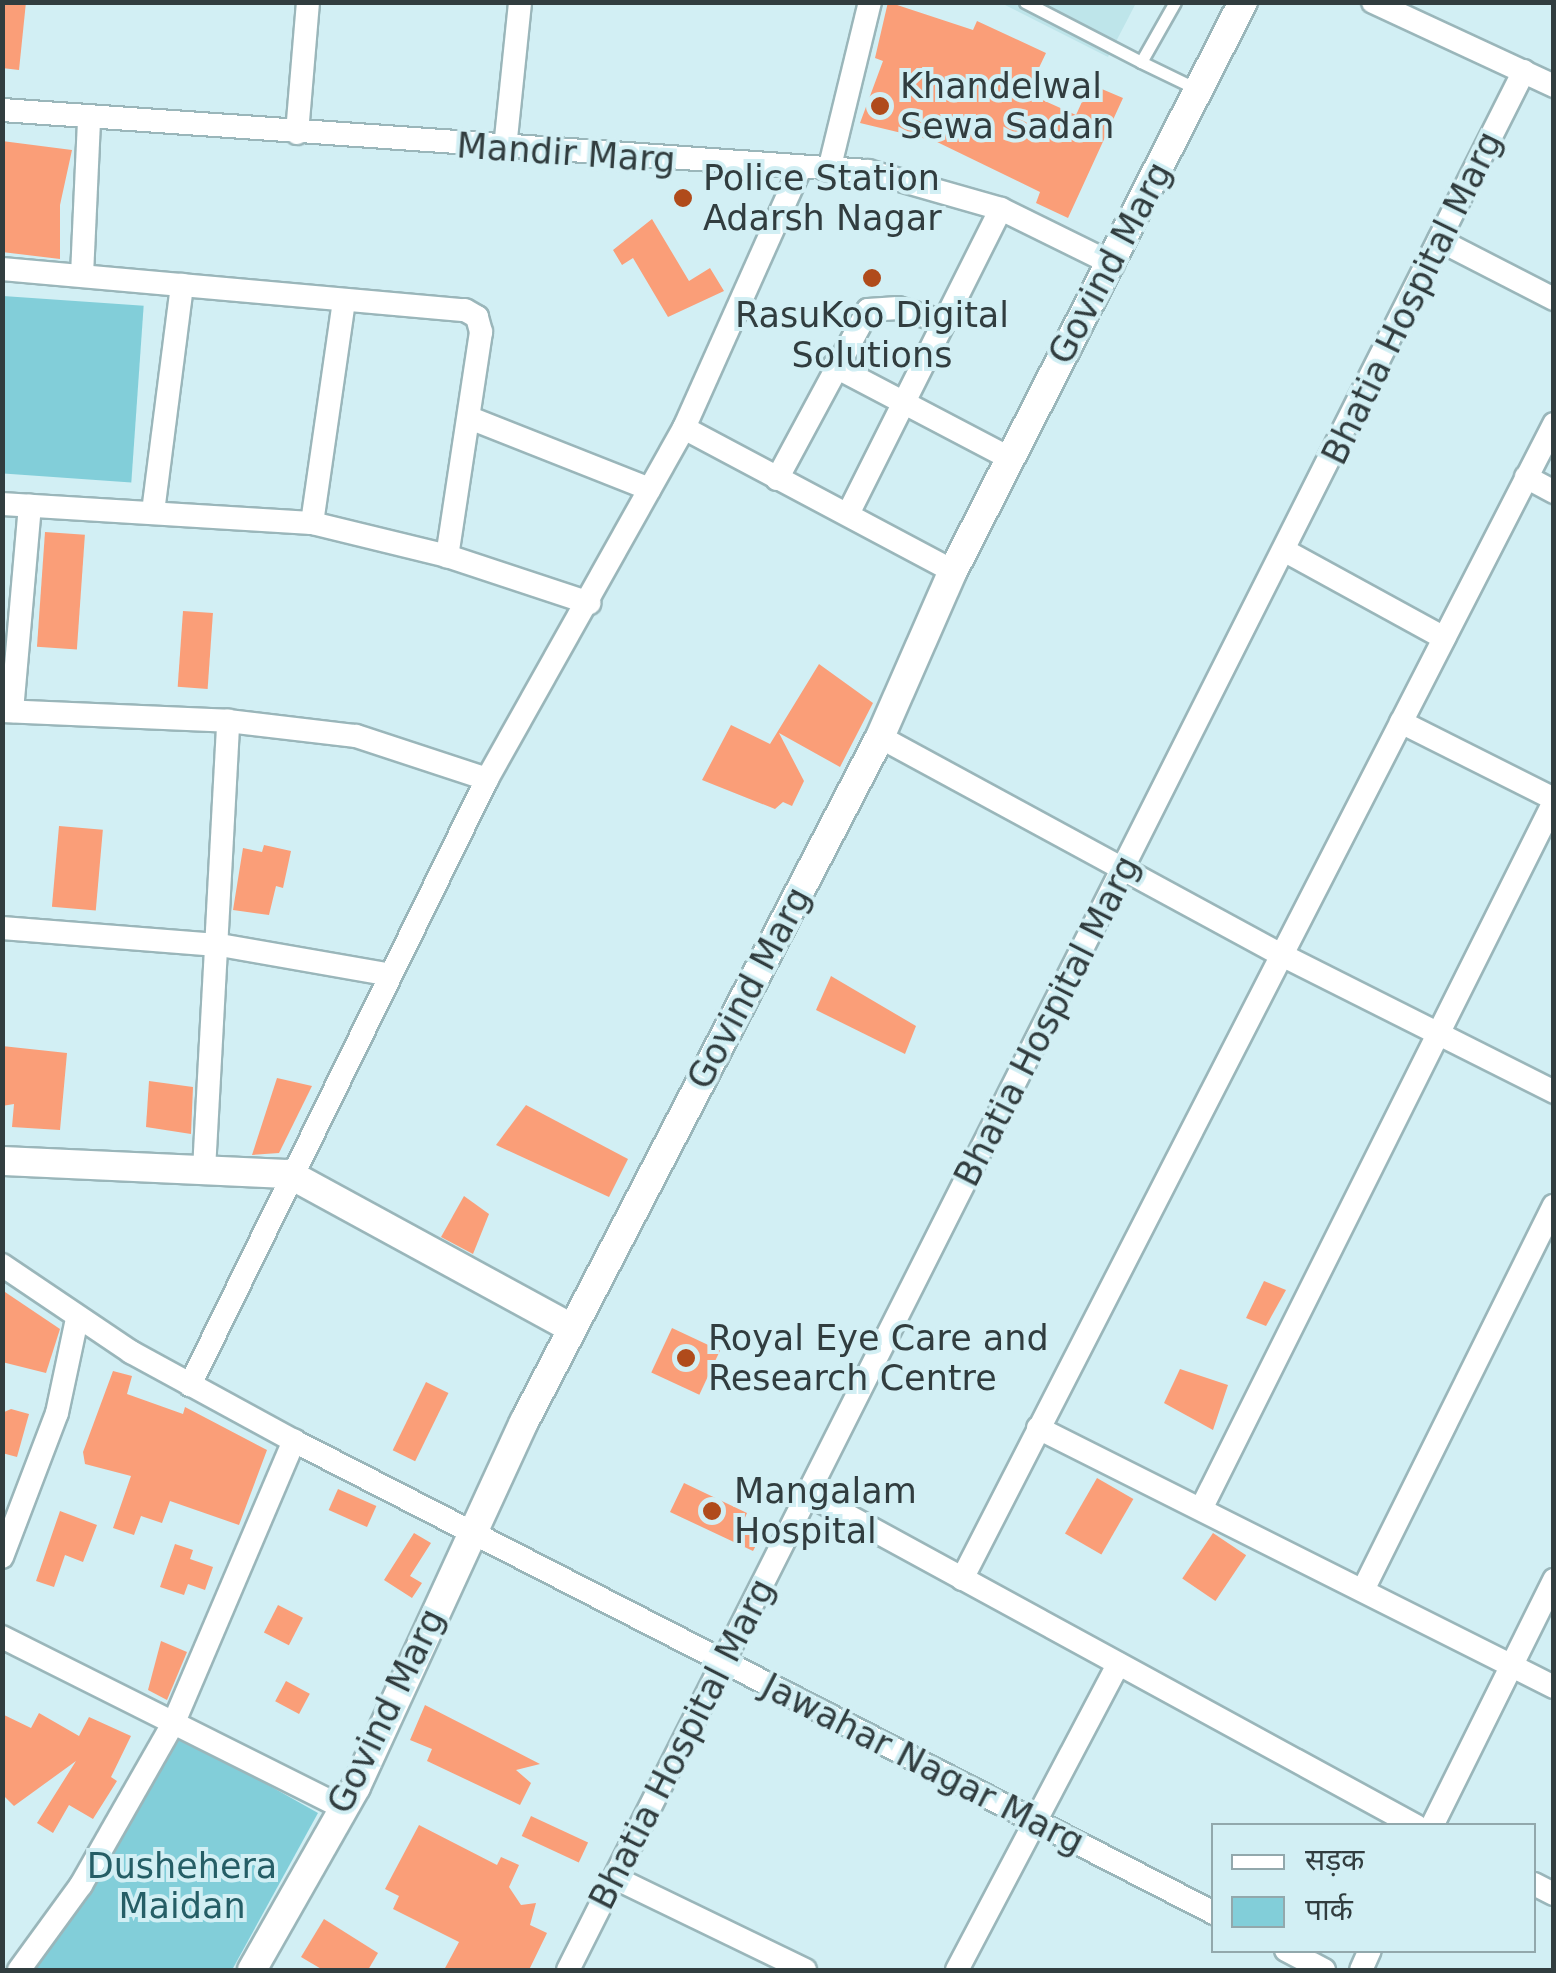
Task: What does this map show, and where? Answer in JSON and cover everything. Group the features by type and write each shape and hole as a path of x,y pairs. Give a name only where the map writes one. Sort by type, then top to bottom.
{"street":[{"path":"297,133 308,2"},
{"path":"505,148 520,2"},
{"path":"828,170 870,2"},
{"name":"Govind Marg","path":"252,1970 341,1807 572,1328 880,737 953,571 1243,2"},
{"path":"1373,2 1554,86"},
{"name":"Bhatia Hospital Marg","path":"568,1970 806,1493 1287,552 1524,72"},
{"name":"Mandir Marg","path":"2,110 799,170 868,171 1002,208 1112,264"},
{"path":"82,276 89,119"},
{"path":"190,1385 387,974 488,778 589,604 684,428 799,170"},
{"path":"848,514 1002,208"},
{"path":"1440,240 1554,298"},
{"path":"2,269 464,310 477,317 481,332 448,556"},
{"path":"153,512 182,285"},
{"path":"312,523 344,300"},
{"path":"777,479 834,366 868,310 898,308 944,322"},
{"path":"834,366 907,399 1010,458"},
{"path":"470,418 649,489"},
{"path":"962,1579 1554,424"},
{"path":"684,428 953,571"},
{"path":"1526,477 1554,492"},
{"path":"2,504 312,523 448,556 589,604"},
{"path":"30,506 7,711 228,722 356,736 488,778"},
{"path":"1287,552 1444,638"},
{"path":"204,1170 220,945 228,722"},
{"path":"1202,1507 1554,801 1401,722"},
{"path":"880,737 1282,955 1554,1092"},
{"path":"2,928 220,945 387,974"},
{"path":"2,1161 289,1174 572,1328"},
{"path":"1362,1590 1554,1206"},
{"name":"Jawahar Nagar Marg","path":"2,1264 77,1319 294,1441 1211,1911"},
{"path":"2,1557 57,1413 77,1319"},
{"path":"1038,1428 1554,1687"},
{"path":"19,1970 81,1885 174,1722 294,1441"},
{"path":"806,1493 1410,1823"},
{"path":"1433,1823 1554,1580"},
{"path":"2,1636 341,1807"},
{"path":"958,1970 1033,1820 1118,1664"},
{"path":"615,1878 805,1970"},
{"path":"1292,1953 1324,1970"}],"lane":[{"path":"1025,2 1199,90"},
{"path":"1141,62 1175,2"}],"shaded area":[{"path":"1001,3 1136,3 1108,57"}],"green space":[{"path":"3,296 144,306 131,482 2,473"},
{"name":"Dushehera Maidan","path":"181,1736 318,1813 232,1970 19,1970"}],"building":[{"path":"2,2 26,2 19,70 2,68"},
{"path":"888,2 973,30 977,21 1046,53 1027,93 1076,115 1090,84 1123,98 1068,218 1036,203 1040,192 935,141 860,123 883,61 875,58"},
{"path":"2,141 72,150 60,205 60,259 2,252"},
{"path":"652,219 689,281 710,268 724,291 668,317 633,258 622,265 613,250"},
{"path":"45,532 85,535 77,650 37,647"},
{"path":"183,611 213,613 208,689 178,687"},
{"path":"819,664 873,703 840,767 779,733 804,781 792,806 783,802 775,809 702,780 731,725 770,744"},
{"path":"59,826 103,830 96,911 52,907"},
{"path":"264,845 291,851 283,888 276,886 269,915 233,910 243,848 262,852"},
{"path":"831,976 916,1026 905,1054 816,1010"},
{"path":"2,1046 67,1053 60,1130 12,1127 14,1104 2,1106"},
{"path":"277,1078 312,1086 279,1153 252,1155"},
{"path":"149,1081 193,1087 191,1134 146,1127"},
{"path":"526,1105 628,1159 609,1197 496,1145"},
{"path":"464,1196 489,1214 473,1254 441,1237"},
{"path":"1264,1281 1286,1290 1266,1326 1246,1318"},
{"path":"2,1290 60,1329 46,1373 2,1362"},
{"path":"672,1328 720,1350 699,1395 651,1372"},
{"path":"1180,1369 1228,1385 1213,1430 1164,1403"},
{"path":"113,1371 132,1376 127,1394 183,1414 185,1407 267,1450 239,1525 170,1501 162,1523 141,1516 134,1535 113,1528 131,1476 85,1464 83,1452"},
{"path":"426,1382 448,1393 415,1461 393,1450"},
{"path":"11,1409 29,1414 17,1457 2,1453 2,1413"},
{"path":"1097,1478 1133,1499 1101,1554 1065,1533"},
{"path":"684,1483 747,1513 741,1527 761,1536 753,1551 670,1512"},
{"path":"338,1489 376,1506 367,1527 329,1510"},
{"path":"60,1511 97,1525 83,1562 65,1555 54,1587 36,1581"},
{"path":"414,1533 431,1543 410,1576 422,1583 412,1598 384,1580"},
{"path":"1213,1533 1246,1555 1215,1601 1182,1579"},
{"path":"175,1544 193,1550 190,1559 213,1567 205,1590 188,1584 184,1595 160,1587"},
{"path":"278,1605 303,1618 289,1645 264,1633"},
{"path":"161,1641 187,1652 167,1700 148,1690"},
{"path":"286,1681 310,1694 299,1714 275,1701"},
{"path":"425,1705 540,1764 516,1770 531,1783 520,1805 427,1761 432,1749 410,1740"},
{"path":"39,1713 79,1736 89,1717 131,1736 111,1777 117,1781 93,1819 69,1805 53,1833 37,1823 76,1761 14,1806 2,1794 2,1714 31,1728"},
{"path":"531,1816 588,1843 579,1863 522,1836"},
{"path":"419,1825 497,1865 501,1857 519,1865 509,1887 521,1905 536,1903 530,1925 547,1933 529,1970 444,1970 459,1942 393,1909 399,1896 385,1889"},
{"path":"324,1919 378,1953 368,1970 323,1970 301,1957"}],"place":[{"name":"Khandelwal Sewa Sadan","path":"880,106"},
{"name":"Police Station Adarsh Nagar","path":"683,198"},
{"name":"RasuKoo Digital Solutions","path":"872,278"},
{"name":"Royal Eye Care and Research Centre","path":"686,1358"},
{"name":"Mangalam Hospital","path":"712,1511"}]}
